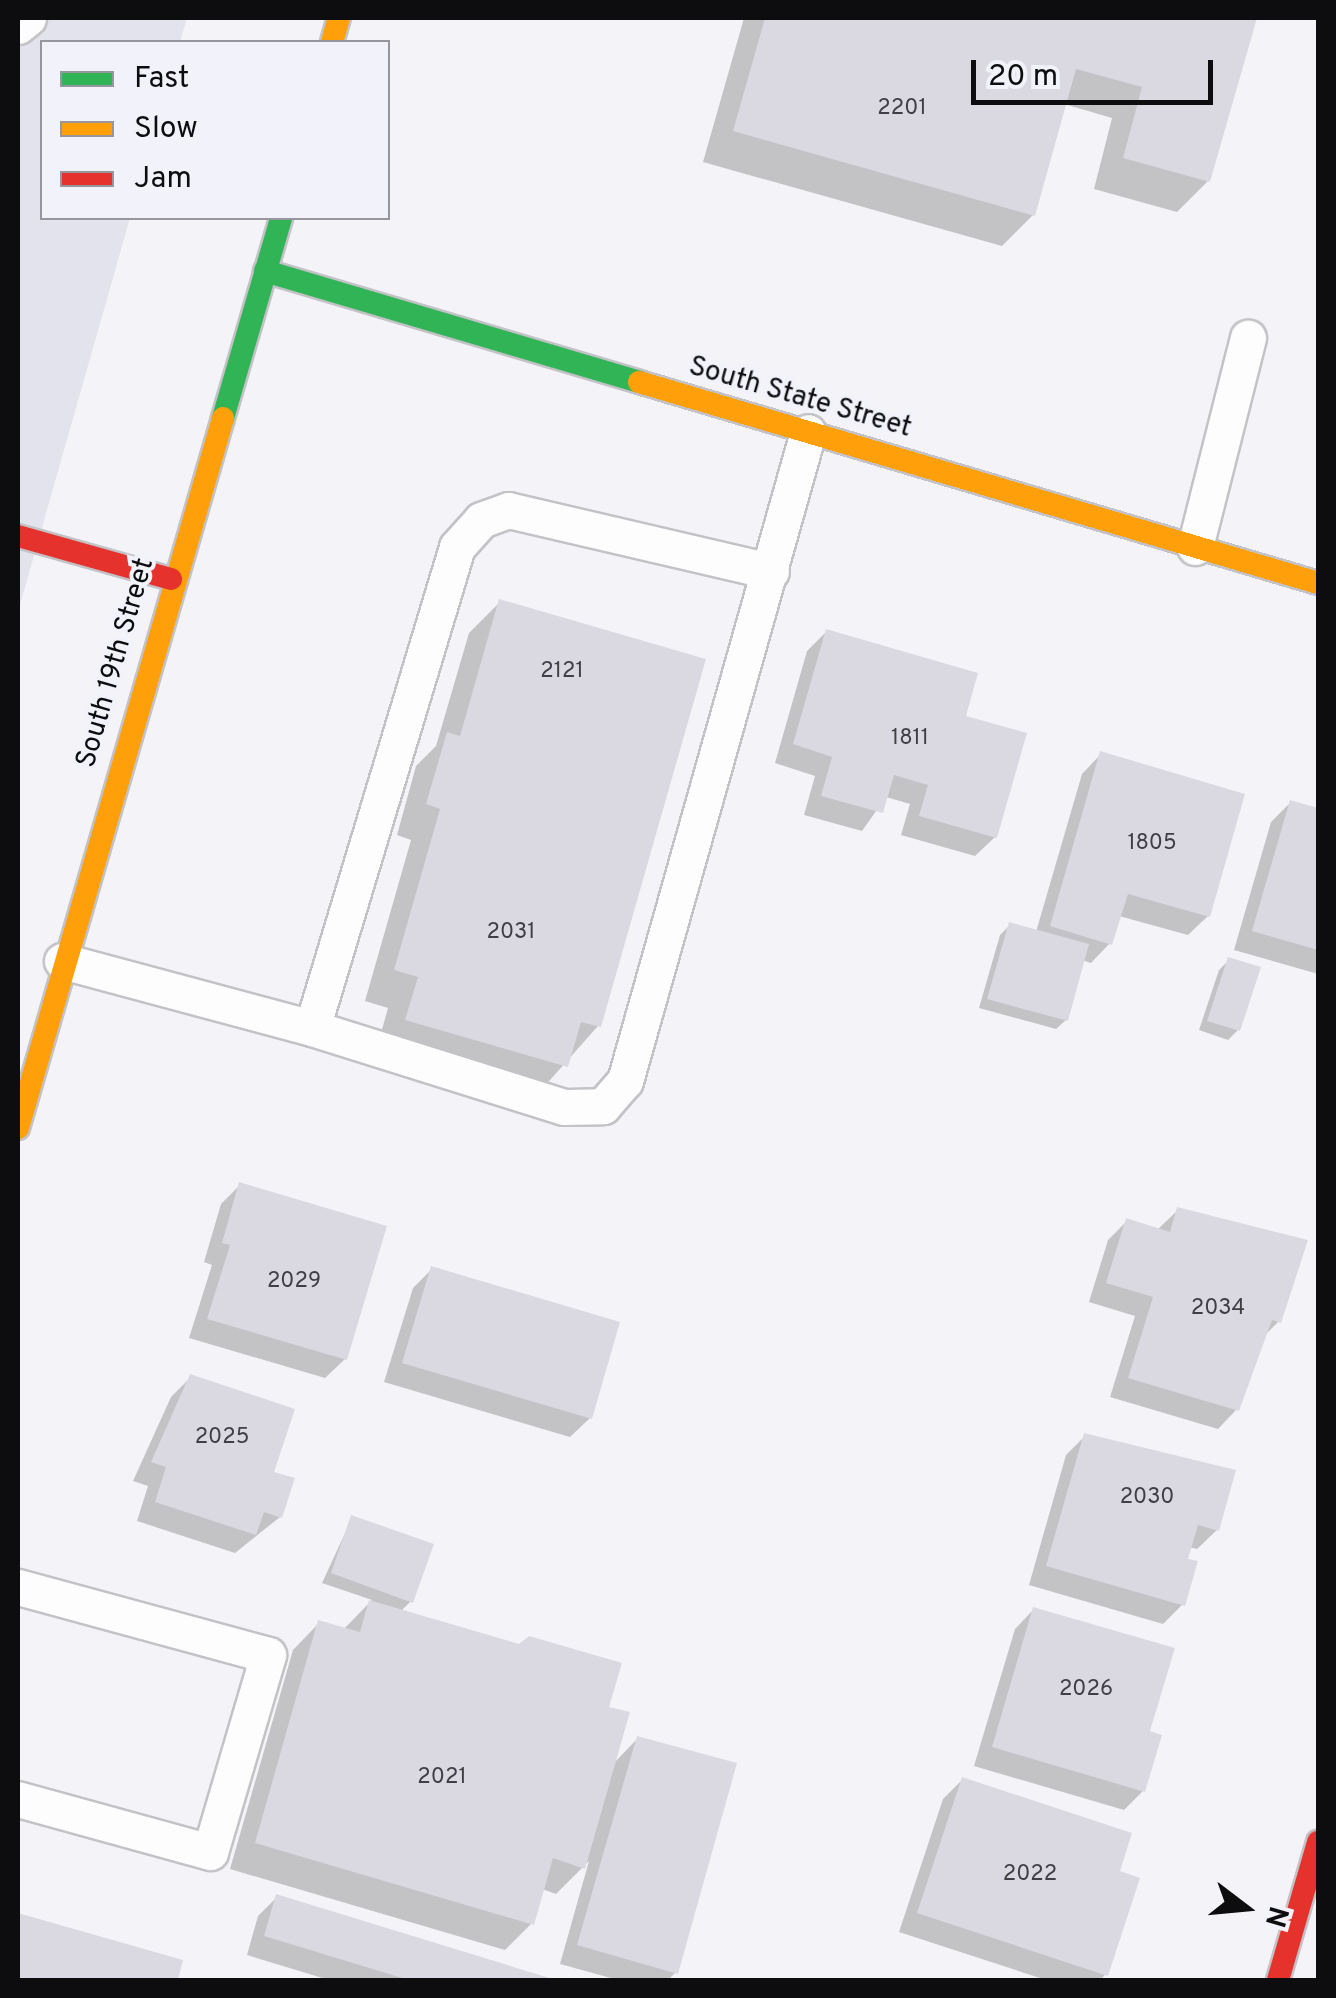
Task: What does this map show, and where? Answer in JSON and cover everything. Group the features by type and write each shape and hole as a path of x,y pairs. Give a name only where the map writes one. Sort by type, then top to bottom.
{"street":[{"name":"South 19th Street","path":"18,1128 171,580 280,220"},
{"name":"South State Street","path":"265,271 1318,583"},
{"path":"18,536 171,580"},
{"path":"1278,1980 1318,1842"}],"lane":[{"path":"18,26 28,18"},
{"path":"1196,547 1248,338"},
{"path":"62,962 312,1028 564,1107 603,1106 624,1081 808,432"},
{"path":"312,1028 457,547 481,520 508,510 771,571"},
{"path":"18,1588 268,1654 210,1852 18,1799"}],"shaded area":[{"path":"18,18 187,18 181,40 40,40 40,220 129,220 18,612"}],"building":[{"path":"765,18 1257,18 1210,182 1123,158 1142,87 1076,69 1035,216 733,131"},
{"path":"499,599 706,659 601,1027 581,1022 568,1067 405,1020 418,977 394,970 440,809 426,804 447,732 460,736"},
{"path":"826,629 978,673 966,716 1027,733 997,838 919,816 928,785 894,775 883,813 821,796 832,757 793,744"},
{"path":"1100,751 1245,794 1210,917 1128,894 1112,945 1050,926"},
{"path":"1290,800 1318,808 1318,950 1252,931"},
{"path":"1009,922 1089,944 1068,1021 987,999"},
{"path":"1228,957 1261,967 1240,1031 1207,1021"},
{"path":"239,1182 387,1226 347,1360 207,1319 230,1245 222,1243"},
{"path":"1177,1207 1308,1240 1281,1323 1272,1320 1239,1411 1128,1378 1153,1297 1106,1283 1126,1218 1170,1232"},
{"path":"431,1266 620,1322 592,1419 402,1363"},
{"path":"190,1374 295,1409 274,1472 295,1478 282,1518 264,1512 256,1535 155,1502 166,1467 151,1462"},
{"path":"1084,1433 1236,1470 1219,1531 1198,1525 1188,1559 1198,1561 1185,1606 1046,1566"},
{"path":"351,1515 434,1544 413,1603 331,1573"},
{"path":"369,1600 519,1644 529,1636 622,1663 609,1707 630,1712 585,1869 553,1858 534,1925 255,1843 318,1620 360,1632"},
{"path":"1033,1607 1175,1648 1150,1731 1162,1735 1145,1792 992,1747"},
{"path":"637,1736 737,1763 678,1974 577,1945"},
{"path":"962,1777 1132,1833 1120,1871 1140,1878 1108,1976 917,1913"},
{"path":"276,1894 556,1980 409,1980 264,1936"},
{"path":"18,1913 183,1960 178,1980 18,1980"}],"traffic: fast":[{"path":"223,418 280,220"},
{"path":"265,271 639,382"}],"traffic: slow":[{"path":"333,40 339,18"},
{"path":"639,382 1318,583"},
{"path":"18,1128 223,418"}],"traffic: jam":[{"path":"18,536 171,579"},
{"path":"1278,1980 1318,1842"}]}
